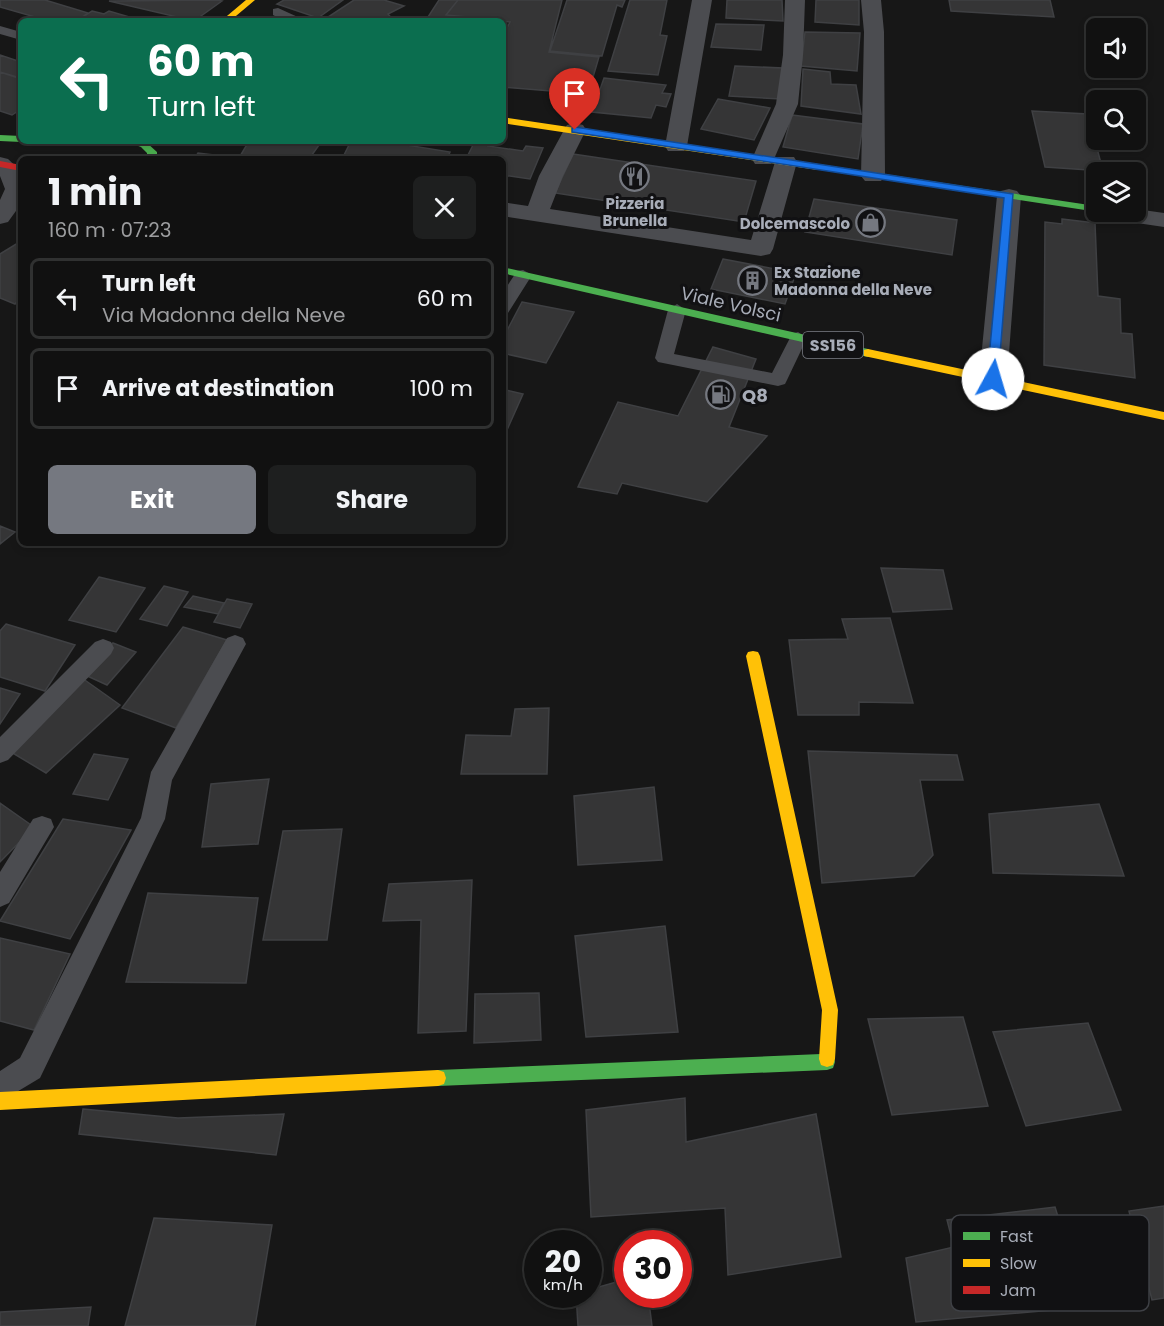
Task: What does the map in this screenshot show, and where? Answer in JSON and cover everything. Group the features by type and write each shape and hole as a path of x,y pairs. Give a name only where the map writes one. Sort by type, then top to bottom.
{"street":[{"path":"229,18 251,0"},
{"path":"676,146 702,0"},
{"path":"506,210 761,249 774,160 787,104 794,55 795,0"},
{"path":"871,0 874,32 873,176"},
{"path":"506,121 1086,208"},
{"path":"536,214 551,176 575,130"},
{"path":"0,138 18,140"},
{"path":"138,144 152,153"},
{"path":"0,164 18,167"},
{"path":"0,164 15,176 18,185 0,222"},
{"path":"993,379 1009,196"},
{"path":"1146,217 1164,220"},
{"name":"Viale Volsci","path":"506,271 798,338 1164,416"},
{"path":"0,1101 346,1082 827,1062 830,1010 753,656"}],"lane":[{"path":"278,12 289,18"},
{"path":"0,30 18,35"},
{"path":"506,303 523,275"},
{"path":"677,310 664,358 778,381 798,338"},
{"path":"0,1088 30,1068 153,819 160,779 235,644"},
{"path":"0,753 103,648"},
{"path":"0,895 42,827"}],"building":[{"path":"0,0 45,0 88,13 80,18 38,18 0,7"},
{"path":"284,0 343,0 318,18 277,4"},
{"path":"354,0 384,0 404,6 388,14 391,18 327,18"},
{"path":"439,0 458,0 446,15 478,18 427,18"},
{"path":"458,0 562,0 549,52 599,57 588,94 506,87 506,30 510,22 506,22 506,18 446,15"},
{"path":"567,0 625,0 622,7 617,5 602,56 550,51"},
{"path":"630,0 667,0 660,35 667,36 658,75 608,71"},
{"path":"727,0 782,0 783,21 726,18"},
{"path":"816,0 859,0 859,25 815,22"},
{"path":"949,0 1050,0 1054,17 951,11"},
{"path":"109,1 222,1 198,18 181,18"},
{"path":"92,11 104,14 109,11 133,18 81,18"},
{"path":"716,24 764,25 761,50 711,47"},
{"path":"805,32 860,33 857,71 801,66"},
{"path":"0,55 18,61 18,76 0,72"},
{"path":"735,66 783,68 781,99 729,96"},
{"path":"803,69 830,72 831,84 856,85 861,114 801,106"},
{"path":"0,72 18,78 18,111 12,115 0,111"},
{"path":"604,78 666,85 662,93 671,94 666,107 656,105 651,118 592,112"},
{"path":"718,99 770,108 754,140 701,129"},
{"path":"1032,111 1086,114 1086,150 1097,150 1101,162 1086,162 1086,170 1045,167"},
{"path":"792,115 863,124 858,159 783,147"},
{"path":"247,144 320,144 311,156 240,156"},
{"path":"350,144 400,144 450,152 448,156 344,156"},
{"path":"474,144 489,144 488,146 523,151 526,146 543,148 530,179 506,176 506,156 468,156"},
{"path":"198,153 223,156 196,156"},
{"path":"573,154 756,181 744,222 555,193"},
{"path":"814,199 957,220 952,255 805,232"},
{"path":"1062,219 1095,223 1098,296 1120,299 1121,333 1132,334 1135,378 1044,365 1045,222 1062,224"},
{"path":"18,243 18,300 15,304 0,298 0,254"},
{"name":"Ex Stazione Madonna della Neve","path":"723,259 796,273 785,304 711,289"},
{"path":"522,302 574,312 546,363 506,354 506,332"},
{"path":"713,347 756,359 729,427 767,436 707,502 622,483 617,494 578,487 618,402 678,416"},
{"path":"506,390 523,394 506,432"},
{"path":"0,526 15,532 0,544"},
{"path":"881,568 943,570 952,609 893,612"},
{"path":"99,577 145,588 116,632 69,620"},
{"path":"164,586 188,592 167,626 140,619"},
{"path":"193,596 224,603 218,614 184,607"},
{"path":"227,599 252,604 240,628 214,622"},
{"path":"890,618 913,703 859,702 859,715 798,715 789,640 848,639 842,619"},
{"path":"6,624 75,645 45,691 0,677 0,631"},
{"path":"183,627 227,640 176,728 122,708"},
{"path":"113,643 136,652 107,685 85,675"},
{"path":"82,678 120,705 46,773 11,752"},
{"path":"0,688 20,694 0,724"},
{"path":"549,708 547,774 461,774 466,735 511,736 515,709"},
{"path":"808,751 957,755 963,780 920,780 933,855 914,876 822,883"},
{"path":"94,754 128,759 108,800 73,794"},
{"path":"269,779 258,844 202,847 211,784"},
{"path":"654,787 662,860 578,865 574,796"},
{"path":"0,803 34,827 0,862"},
{"path":"1099,804 1124,876 993,873 989,814"},
{"path":"63,819 131,830 70,939 0,921"},
{"path":"342,829 327,940 263,940 283,831"},
{"path":"472,880 466,1031 418,1033 421,920 383,921 389,884"},
{"path":"148,893 258,898 246,983 126,982"},
{"path":"665,926 678,1032 586,1037 575,936"},
{"path":"0,938 70,954 34,1030 0,1021"},
{"path":"539,993 541,1040 474,1043 475,994"},
{"path":"963,1017 988,1106 892,1115 868,1019"},
{"path":"1088,1023 1121,1110 1026,1126 993,1032"},
{"path":"685,1098 686,1142 816,1114 841,1257 728,1275 725,1208 591,1217 586,1110"},
{"path":"83,1109 178,1118 284,1114 276,1155 79,1134"},
{"path":"1164,1206 1164,1298 1152,1300 1149,1288 1149,1215 1130,1215 1129,1211"},
{"path":"1055,1207 1057,1215 989,1215"},
{"path":"154,1218 272,1225 255,1326 125,1326"},
{"path":"947,1220 951,1220 951,1235"},
{"path":"951,1248 951,1311 1041,1311 916,1322 906,1258"},
{"path":"614,1283 614,1308 650,1308 652,1326 578,1326 577,1308 602,1308 602,1286"},
{"path":"91,1307 88,1326 0,1326 0,1312"}],"traffic: fast":[{"path":"0,138 18,139"},
{"path":"140,144 152,152 152,156"},
{"path":"818,167 1086,207"},
{"path":"506,271 868,353"},
{"path":"438,1078 827,1062 827,1059"}],"traffic: slow":[{"path":"229,18 251,0"},
{"path":"506,121 818,167"},
{"path":"868,353 1164,416"},
{"path":"753,656 830,1010 827,1059"},
{"path":"0,1101 438,1078"}],"traffic: jam":[{"path":"0,164 18,167"}],"place":[{"name":"Pizzeria Brunella","path":"635,176"},
{"name":"Dolcemascolo","path":"871,223"},
{"name":"Ex Stazione Madonna della Neve","path":"753,281"},
{"name":"Q8","path":"721,395"}],"route":[{"path":"575,130 1009,196 993,379"}]}
